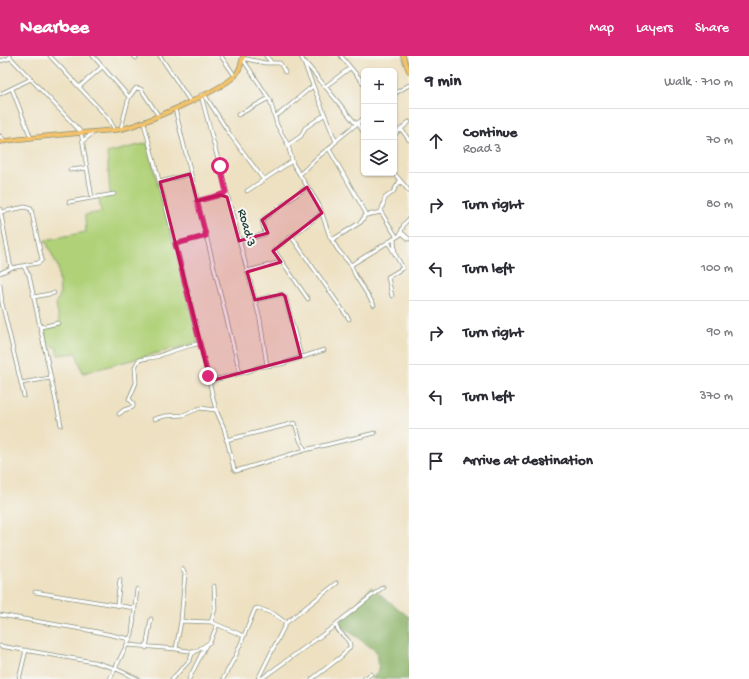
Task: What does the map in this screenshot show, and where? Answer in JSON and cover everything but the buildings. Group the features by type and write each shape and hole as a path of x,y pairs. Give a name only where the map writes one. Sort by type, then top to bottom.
{"main road":[{"path":"403,56 409,70"},
{"path":"2,142 81,132 115,130 144,122 190,101 235,76 243,57"}],"street":[{"path":"50,56 109,119 115,130"},
{"path":"93,56 129,97"},
{"path":"160,56 190,101"},
{"path":"221,56 235,76"},
{"path":"266,56 272,63"},
{"path":"301,56 312,87 336,142"},
{"path":"341,56 361,81"},
{"path":"0,62 10,57 81,132 84,140 92,198"},
{"path":"243,57 282,64 285,72"},
{"path":"243,57 269,98 276,116 278,129 288,145 292,161 322,213 332,240 338,250 351,265 355,276 374,305"},
{"path":"303,60 361,130"},
{"path":"79,87 102,67"},
{"path":"326,86 350,68"},
{"path":"0,94 31,79"},
{"path":"397,92 409,85"},
{"path":"121,128 129,97 136,88 139,87 158,115"},
{"path":"276,116 287,108 295,99 312,87"},
{"path":"12,89 31,138"},
{"path":"202,94 228,133 263,179"},
{"name":"Road 3","path":"202,94 227,198 255,300 266,348 267,366"},
{"path":"238,115 269,98"},
{"path":"174,108 240,373"},
{"path":"288,145 301,136 305,128 324,115"},
{"path":"300,174 361,120"},
{"path":"144,122 211,382 216,410 222,422 234,469 236,471 305,450 375,433"},
{"path":"397,133 409,122"},
{"path":"73,134 76,127"},
{"path":"402,130 409,140"},
{"path":"84,140 95,131"},
{"path":"0,136 2,142"},
{"path":"329,149 331,156 366,214 368,216 381,212"},
{"path":"246,191 292,161"},
{"path":"70,170 87,168"},
{"path":"160,182 190,174"},
{"path":"396,176 409,191"},
{"path":"395,254 395,237 381,212 385,198 393,192 400,181"},
{"path":"239,241 264,234 262,220 307,187"},
{"path":"197,201 226,192"},
{"path":"69,202 114,194"},
{"path":"220,195 227,198"},
{"path":"0,273 11,268 24,267 40,263 42,260 32,210 25,206 0,210 11,268"},
{"path":"308,298 275,253 275,248 322,213"},
{"path":"332,240 361,222 366,214"},
{"path":"351,265 402,233 404,224 409,219"},
{"path":"402,233 409,240"},
{"path":"175,244 206,236"},
{"path":"291,236 349,319"},
{"path":"388,242 402,268 388,277 392,296"},
{"path":"247,271 281,262"},
{"path":"24,267 29,273 61,425"},
{"path":"0,285 5,314 24,396"},
{"path":"34,296 54,292"},
{"path":"255,300 282,294 286,296 301,357"},
{"path":"0,317 5,314"},
{"path":"41,327 58,323"},
{"path":"119,414 124,410 133,407 133,404 129,400 131,391 136,383 135,367 138,361 150,357 157,357 165,352 200,343"},
{"path":"211,382 324,350"},
{"path":"21,383 50,378"},
{"path":"154,419 165,416 183,415 200,408 216,410"},
{"path":"226,440 296,423 300,440 305,450"},
{"path":"176,649 181,620 185,573 182,569"},
{"path":"116,605 120,580"},
{"path":"260,679 286,623 337,583"},
{"path":"211,622 215,610 214,586"},
{"path":"260,679 336,625 383,587"},
{"path":"110,679 114,668 128,645 132,634 137,589"},
{"path":"35,592 134,608"},
{"path":"223,679 256,608 274,614 286,623"},
{"path":"0,615 130,639"},
{"path":"146,648 151,619"},
{"path":"181,620 211,622 244,636"},
{"path":"172,679 190,660 195,652 210,642 217,625"},
{"path":"312,679 350,648 349,642 336,625"},
{"path":"128,645 195,652"},
{"path":"189,679 206,645"},
{"path":"0,646 94,662 114,668 138,679"},
{"path":"19,679 26,650"},
{"path":"190,660 198,663"},
{"path":"364,679 371,674"}],"highlighted area":[{"path":"190,174 197,201 220,195 227,197 239,241 268,233 262,220 307,187 322,213 273,251 281,262 247,272 255,300 282,294 285,296 301,357 210,381 160,182"}],"green space":[{"path":"147,143 199,342 83,373 76,353 58,355 56,347 46,345 44,329 60,325 56,305 60,294 58,267 45,240 86,232 85,215 101,212 99,198 110,195 107,153"},
{"path":"371,587 409,617 409,679 371,679 379,671 377,652 339,624"}],"route":[{"path":"208,376 175,244 206,236 197,201 226,192 220,166"}]}
